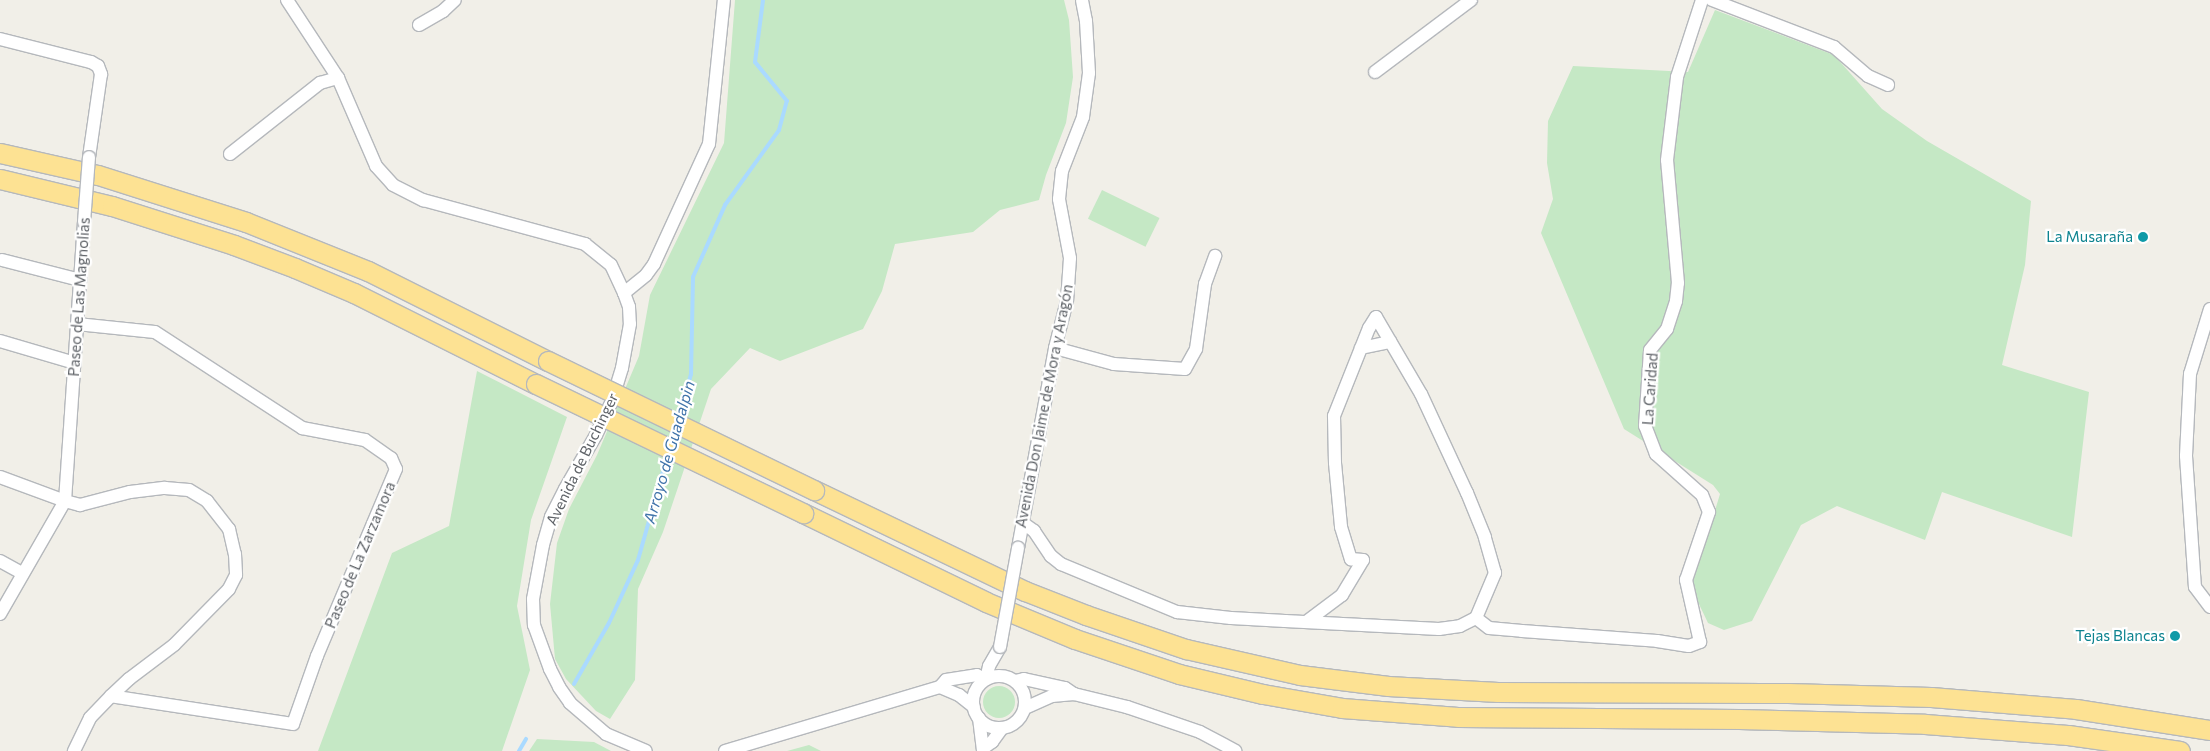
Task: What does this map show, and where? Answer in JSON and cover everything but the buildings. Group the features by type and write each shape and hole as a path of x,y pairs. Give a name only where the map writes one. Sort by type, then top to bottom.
{"highway":[{"path":"0,153 98,175 246,222 368,271 548,361 1025,591 1186,649 1300,675 1388,686 1498,692 1788,693 1932,697 2076,709 2210,730"},
{"path":"0,179 112,206 225,242 295,268 354,293 536,384 986,602 1084,642 1179,674 1263,694 1342,708 1458,717 1740,719 1925,724 2068,735 2180,751"}],"street":[{"name":"Avenida de Buchinger","path":"287,0 338,78 376,166 393,185 423,200 585,244 611,265 629,307 630,324 622,368 611,403 596,435 551,517 543,545 533,599 534,625 541,648 553,675 570,703 606,734 646,751"},
{"path":"419,25 444,11 455,0"},
{"path":"624,293 646,276 654,264 709,144 724,0"},
{"name":"Avenida Don Jaime de Mora y Aragón","path":"1000,647 1055,348 1067,301 1070,258 1059,199 1062,171 1083,118 1089,73 1086,21 1082,0"},
{"path":"1375,72 1471,0"},
{"name":"La Caridad","path":"1476,618 1489,628 1657,641 1689,646 1700,642 1686,580 1709,512 1702,495 1656,454 1645,426 1650,350 1667,329 1676,301 1678,282 1667,160 1677,77 1702,0"},
{"path":"1712,0 1834,47 1868,76 1888,84"},
{"name":"Paseo de Las Magnolias","path":"0,39 91,62 98,66 101,74 88,157 64,501 0,614"},
{"path":"230,154 320,83 338,78"},
{"path":"1055,348 1114,364 1185,369 1196,349 1205,284 1215,256"},
{"path":"2,260 80,280"},
{"path":"2210,309 2190,374 2186,456 2195,587 2210,606"},
{"path":"1022,522 1034,531 1050,556 1061,564 1159,606 1196,614 1306,622 1439,629 1460,626 1476,618 1495,574 1485,537 1421,394 1376,317 1360,348 1334,416 1335,463 1341,527 1351,559 1363,560 1342,595 1306,622"},
{"name":"Paseo de La Zarzamora","path":"77,324 156,332 302,428 365,440 392,458 396,469 317,656 292,724 112,696"},
{"path":"0,342 74,363"},
{"path":"1360,348 1390,342"},
{"path":"0,477 64,501 80,505 130,492 165,488 189,490 207,501 230,529 235,554 236,575 229,589 174,645 129,679 90,718 74,751"},
{"path":"0,561 23,574"},
{"path":"1000,647 989,666 986,680 974,694 984,749 992,742 1002,728"},
{"path":"1000,647 1004,664 1013,680 1023,691 1025,708"},
{"path":"725,751 940,686 946,680 977,674 986,680"},
{"path":"986,680 999,676 1013,680 1024,679 1065,688 1074,694"},
{"path":"940,686 959,695 989,726 1002,728 1014,723 1025,708 1052,696 1074,694 1127,707 1200,732 1235,751"}],"green space":[{"path":"735,0 1064,0 1069,20 1073,77 1066,123 1046,175 1039,200 1000,210 973,232 895,244 882,291 863,329 780,361 750,348 711,389 663,532 638,589 635,680 610,719 596,711 566,679 555,659 550,604 557,543 569,509 597,455 639,356 650,295 724,143"},
{"path":"1715,10 1834,55 1882,109 1927,141 2031,201 2025,265 2002,365 2089,392 2072,537 1942,492 1925,540 1837,506 1801,525 1752,621 1724,630 1708,623 1698,602 1691,578 1703,550 1720,494 1713,485 1624,429 1541,233 1553,199 1547,163 1548,121 1573,66 1688,72"},
{"path":"1102,190 1160,218 1145,247 1088,219"},
{"path":"477,371 567,417 531,520 517,606 530,670 502,751 318,751 392,553 449,526"},
{"path":"999,686 1005,687 1010,691 1014,696 1014,708 1010,713 1005,717 999,718 993,717 988,713 984,708 983,702 984,696 988,691 993,687"},
{"path":"537,739 594,742 611,751 529,751"},
{"path":"809,745 821,751 787,751"}],"waterway":[{"name":"Arroyo de Guadalpin","path":"679,418 691,374 693,277 725,205 779,130 787,101 755,62 763,0"},
{"name":"Arroyo de Guadalpin","path":"671,444 675,429"},
{"name":"Arroyo de Guadalpin","path":"574,684 609,623 638,560 668,453"},
{"name":"Arroyo de Guadalpin","path":"519,751 526,739"}],"place":[{"name":"La Musaraña","path":"2143,237"},
{"name":"Tejas Blancas","path":"2175,636"}]}
